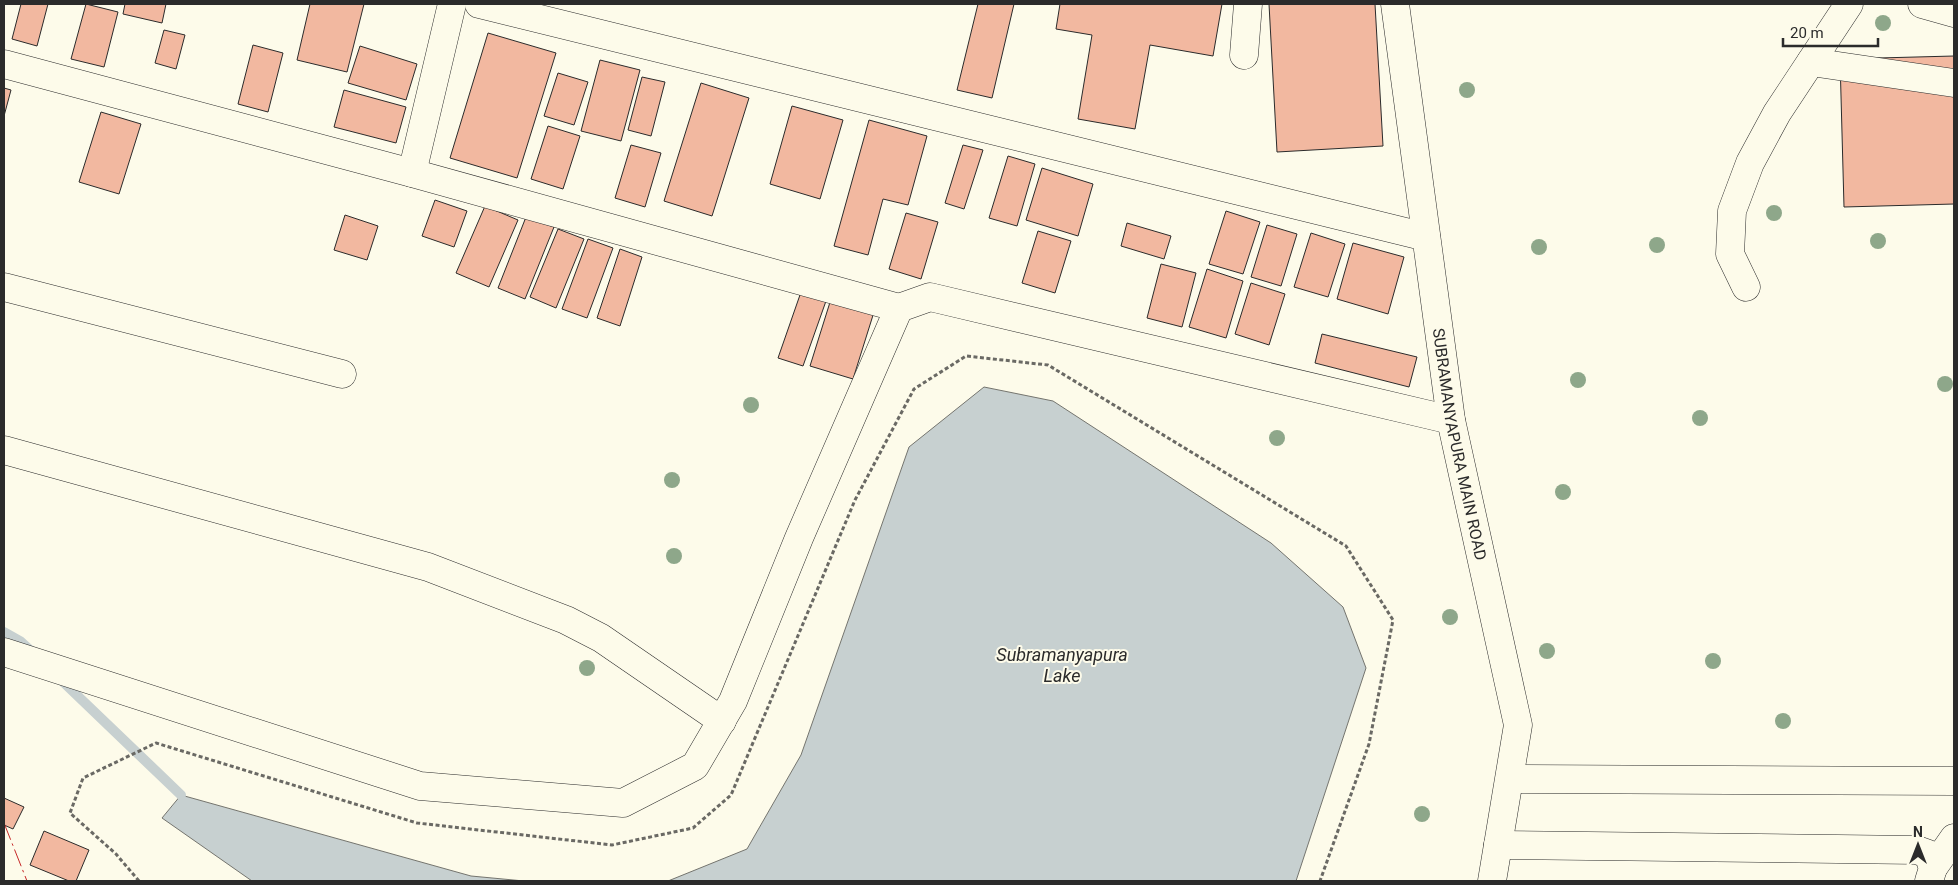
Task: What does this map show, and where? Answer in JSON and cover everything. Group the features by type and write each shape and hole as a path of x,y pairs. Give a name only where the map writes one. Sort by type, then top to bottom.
{"street":[{"path":"412,173 452,4"},
{"path":"479,4 1426,237"},
{"path":"1244,56 1248,4"},
{"name":"SUBRAMANYAPURA MAIN ROAD","path":"1395,4 1451,420 1518,725 1492,881"},
{"path":"1746,287 1730,254 1732,212 1750,163 1777,113 1849,4"},
{"path":"1922,4 1954,13"},
{"path":"1811,62 1954,83"},
{"path":"4,64 412,173 899,308 930,297 1451,420"},
{"path":"4,287 342,374"},
{"path":"4,652 420,786 623,803 695,766 734,701 799,538 899,308"},
{"path":"4,450 428,567 566,620 601,638 722,721"},
{"path":"1510,779 1954,781"},
{"path":"1931,875 1954,838"},
{"path":"1498,845 1916,850 1928,854 1931,875"}],"path":[{"path":"139,881 116,854 70,813 82,778 156,743 416,823 612,845 693,828 731,795 855,500 914,388 966,356 1048,365 1346,546 1393,620 1370,744 1320,881"}],"water":[{"name":"Subramanyapura Lake","path":"984,387 1053,401 1271,543 1343,607 1366,668 1296,881 668,881 747,849 801,755 909,447"},
{"path":"181,795 471,876 524,881 252,881 162,818"}],"building":[{"path":"21,4 48,4 37,46 12,39"},
{"path":"86,4 118,12 104,67 71,59"},
{"path":"125,4 166,4 162,23 123,14"},
{"path":"310,4 364,4 347,72 297,60"},
{"path":"978,4 1014,4 992,98 957,90"},
{"path":"1060,4 1222,4 1213,56 1150,45 1135,129 1078,119 1092,35 1056,29"},
{"path":"1269,4 1375,4 1383,146 1277,152"},
{"path":"164,30 185,35 176,69 155,63"},
{"path":"488,33 556,53 517,178 450,158"},
{"path":"253,45 283,53 268,112 238,104"},
{"path":"360,46 417,64 406,100 348,83"},
{"path":"1954,56 1954,204 1844,207 1840,59"},
{"path":"600,60 640,70 621,141 581,131"},
{"path":"558,73 588,82 574,125 544,116"},
{"path":"642,77 665,82 651,136 628,130"},
{"path":"701,83 749,98 712,216 664,201"},
{"path":"4,88 11,90 4,116"},
{"path":"344,90 406,107 396,143 334,127"},
{"path":"792,106 843,120 820,199 770,184"},
{"path":"101,112 141,124 119,194 79,182"},
{"path":"869,120 927,136 908,205 883,199 868,255 834,246"},
{"path":"548,126 580,136 563,189 531,179"},
{"path":"631,145 661,153 645,207 615,198"},
{"path":"963,145 983,150 964,209 945,203"},
{"path":"1008,156 1035,164 1017,226 989,218"},
{"path":"1042,168 1093,184 1078,236 1026,220"},
{"path":"435,200 467,211 454,247 422,236"},
{"path":"485,206 518,220 489,287 456,273"},
{"path":"1226,211 1260,222 1243,274 1209,264"},
{"path":"906,213 938,222 921,279 889,269"},
{"path":"345,215 378,226 367,260 334,250"},
{"path":"526,217 554,227 525,299 498,288"},
{"path":"1127,223 1171,236 1164,259 1121,246"},
{"path":"1267,225 1297,234 1281,286 1251,277"},
{"path":"558,229 584,239 556,308 530,297"},
{"path":"1038,231 1071,241 1055,293 1022,283"},
{"path":"1311,233 1345,244 1328,297 1294,287"},
{"path":"588,239 613,248 587,318 562,309"},
{"path":"1353,243 1404,257 1388,314 1337,299"},
{"path":"620,249 642,257 620,326 597,318"},
{"path":"1161,264 1196,273 1182,327 1147,318"},
{"path":"1207,269 1243,281 1226,338 1189,327"},
{"path":"1251,283 1285,294 1269,345 1235,334"},
{"path":"801,292 826,301 803,366 778,358"},
{"path":"831,299 874,312 853,379 810,366"},
{"path":"1322,334 1417,357 1409,387 1315,363"},
{"path":"4,798 24,807 13,829 4,825"},
{"path":"44,831 89,850 76,881 69,881 30,865"}],"waterway":[{"path":"4,632 20,641 32,652"},
{"path":"59,678 181,795"}],"power":[{"path":"4,823 27,881"}]}
